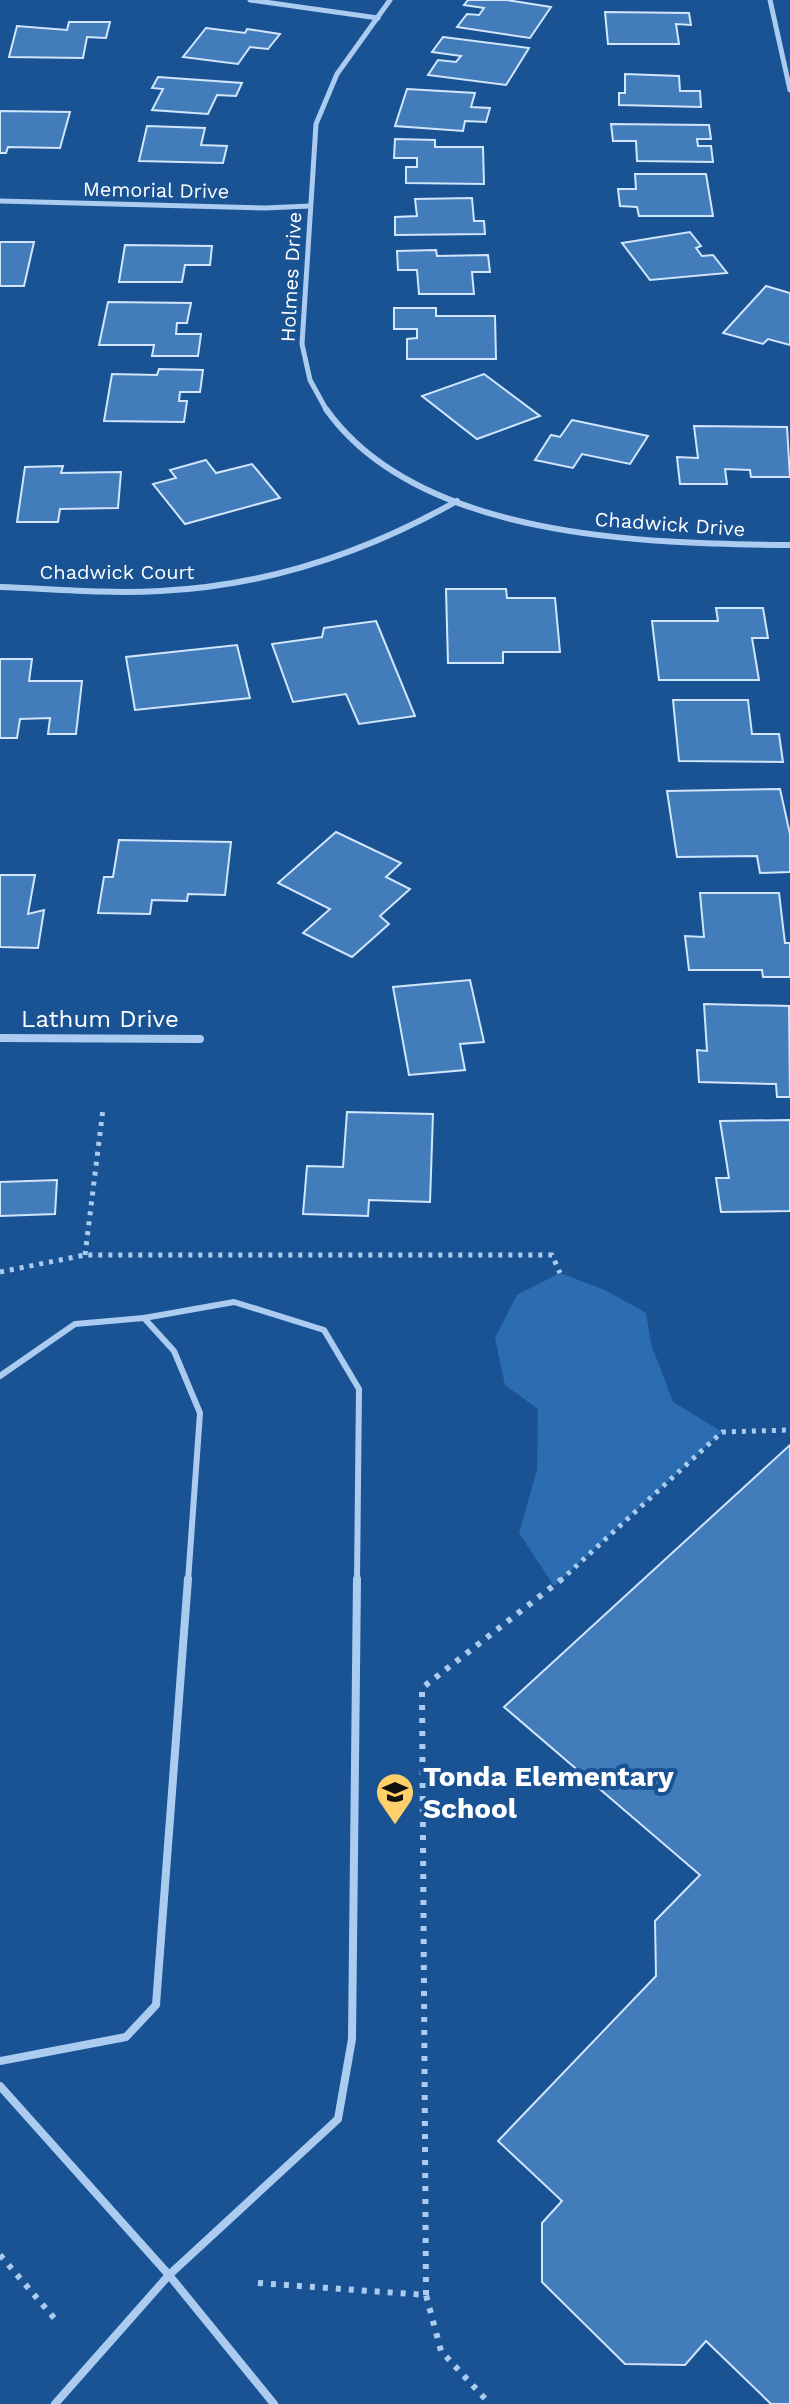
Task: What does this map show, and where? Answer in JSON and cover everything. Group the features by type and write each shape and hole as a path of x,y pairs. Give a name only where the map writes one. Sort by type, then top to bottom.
{"street":[{"path":"250,0 378,18"},
{"name":"Holmes Drive","path":"390,0 333,79 321,101 316,124 310,206 302,344 304,366 328,415 360,447 403,476 457,501"},
{"path":"770,0 790,90"},
{"name":"Memorial Drive","path":"0,201 265,208 310,206"},
{"name":"Chadwick Drive","path":"457,501 534,525 626,540 705,545 790,545"},
{"name":"Chadwick Court","path":"0,587 162,591 266,578 373,547 417,526 457,501"},
{"name":"Lathum Drive","path":"0,1038 200,1039"}],"lane":[{"path":"0,1376 75,1324 144,1318 234,1302 324,1330 359,1389 352,2039 338,2119 169,2275 55,2404"},
{"path":"0,2061 126,2037 156,2005 200,1413 174,1351 144,1318"},
{"path":"0,2086 169,2275 274,2404"}],"path":[{"path":"85,1255 103,1109"},
{"path":"0,1272 85,1255 552,1255 560,1273"},
{"path":"490,2404 441,2351 426,2295 422,1688 554,1586 722,1432 790,1430"},
{"path":"0,2255 55,2319"},
{"path":"258,2283 426,2295"}],"shaded area":[{"path":"560,1273 605,1290 646,1313 651,1344 673,1402 722,1432 554,1586 519,1533 537,1470 538,1409 505,1385 495,1338 517,1295"}],"building":[{"path":"468,0 507,0 551,7 530,38 457,27 467,14 479,15 484,8 464,5"},
{"path":"605,12 689,13 691,25 676,24 679,44 608,44"},
{"path":"69,22 110,22 106,38 87,37 83,58 9,57 17,26 67,30"},
{"path":"206,28 280,34 268,49 250,47 238,64 183,57"},
{"path":"443,37 529,48 506,85 428,75 438,60 456,62 461,56 432,52"},
{"path":"625,74 679,76 680,91 700,91 701,107 619,105 619,93 625,93"},
{"path":"158,77 242,83 236,96 217,95 208,114 152,110 163,89 152,88"},
{"path":"407,89 475,93 471,107 490,108 486,122 465,121 463,131 395,126"},
{"path":"0,111 70,112 60,148 8,147 6,153 0,153"},
{"path":"611,124 709,125 711,139 697,139 698,146 711,146 713,162 637,161 636,141 613,141"},
{"path":"147,126 205,128 201,145 227,146 223,163 139,161"},
{"path":"395,139 435,140 435,147 483,147 484,184 406,183 406,167 417,167 417,158 394,158"},
{"path":"635,174 706,174 713,216 639,216 637,207 620,206 618,189 636,189"},
{"path":"472,198 474,221 484,221 485,234 395,235 395,217 417,216 415,199"},
{"path":"690,232 701,246 696,248 702,256 713,255 727,273 650,280 622,243"},
{"path":"0,242 34,242 24,286 0,286"},
{"path":"125,245 212,246 210,265 185,265 182,282 119,282"},
{"path":"436,250 437,256 488,255 490,272 472,272 474,294 419,294 417,270 398,270 397,251"},
{"path":"766,286 790,293 790,345 768,339 763,344 723,333"},
{"path":"108,302 191,303 187,323 177,323 176,334 201,334 198,356 152,356 154,345 99,345"},
{"path":"394,308 436,308 436,316 495,316 496,359 407,359 407,339 417,338 417,329 394,329"},
{"path":"159,369 203,370 200,392 180,392 179,401 187,401 184,422 104,421 112,374 157,375"},
{"path":"484,374 540,416 477,439 422,396"},
{"path":"572,420 648,436 630,464 582,454 573,468 535,460 551,435 560,437"},
{"path":"694,426 787,427 790,477 751,477 750,470 725,469 727,484 680,484 677,457 698,458"},
{"path":"206,460 216,473 252,464 280,498 185,524 153,484 176,478 170,470"},
{"path":"63,466 61,473 121,472 118,508 60,509 58,522 17,522 25,467"},
{"path":"446,589 506,589 507,598 555,598 560,652 503,652 503,663 448,663"},
{"path":"716,608 763,608 768,638 752,638 759,680 659,680 652,621 718,621"},
{"path":"376,621 415,716 359,724 346,694 293,702 272,644 322,637 324,628"},
{"path":"237,645 250,698 135,710 126,657"},
{"path":"0,659 32,659 29,681 82,681 76,734 48,734 50,718 20,719 17,738 0,738"},
{"path":"673,700 748,700 752,734 779,734 783,762 679,761"},
{"path":"780,789 790,834 790,872 760,873 757,856 677,857 667,791"},
{"path":"336,832 401,863 386,877 410,889 380,916 389,924 352,957 303,933 330,909 278,883"},
{"path":"119,840 231,842 225,895 188,894 187,901 152,900 150,914 98,913 104,877 113,877"},
{"path":"0,875 35,875 28,914 44,910 38,948 0,947"},
{"path":"700,893 779,893 785,943 790,943 790,977 763,977 762,970 689,970 685,936 704,937"},
{"path":"470,980 484,1042 460,1044 465,1070 409,1075 393,987"},
{"path":"704,1004 789,1006 790,1097 777,1097 776,1084 699,1082 697,1050 707,1051"},
{"path":"347,1112 433,1114 430,1202 369,1200 368,1216 303,1214 307,1166 343,1167"},
{"path":"790,1120 790,1211 721,1212 716,1178 729,1178 720,1121"},
{"path":"57,1180 55,1214 0,1216 0,1182"},
{"path":"790,1445 790,2404 771,2404 706,2341 685,2365 625,2364 542,2282 542,2223 562,2201 498,2141 656,1976 655,1921 700,1875 504,1707"}],"place":[{"name":"Tonda Elementary School","path":"395,1826"}]}
